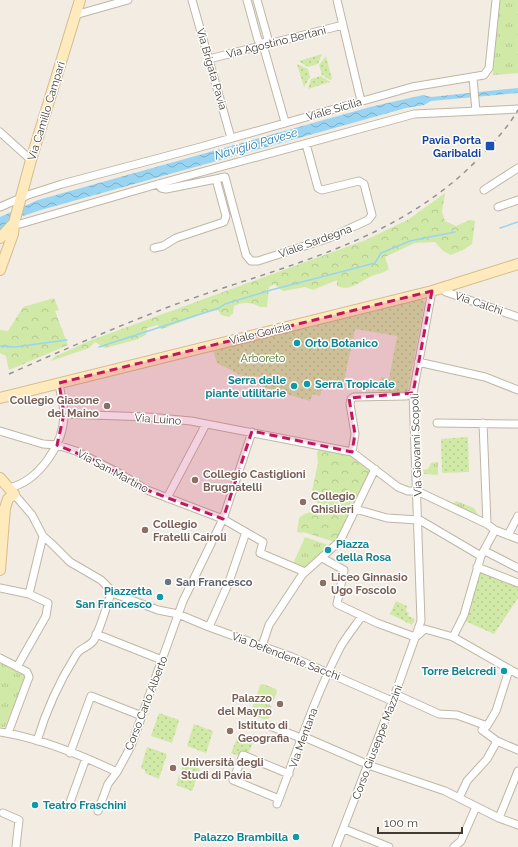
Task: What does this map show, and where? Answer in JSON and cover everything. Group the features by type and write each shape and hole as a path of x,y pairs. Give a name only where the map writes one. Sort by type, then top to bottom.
{"street":[{"name":"Via Camillo Campari","path":"14,223 31,160 80,0"},
{"path":"75,15 128,0"},
{"name":"Via Brigata Pavia","path":"192,0 231,138"},
{"path":"247,0 258,40 263,45 285,122"},
{"path":"257,0 268,39 263,45"},
{"path":"337,0 361,101"},
{"name":"Viale Sicilia","path":"0,207 62,184 231,138 412,86 473,78 487,74 489,68 496,0"},
{"name":"Via Agostino Bertani","path":"209,59 343,25"},
{"path":"473,78 476,111"},
{"path":"14,223 20,224 158,184 414,114 518,109"},
{"path":"0,132 31,160"},
{"name":"Viale Sardegna","path":"216,179 225,177 246,255 251,261 258,261 329,238 368,220 372,215 364,184 359,181 322,190 318,188 306,144"},
{"path":"484,190 518,168"},
{"path":"154,248 163,246 176,238 224,222 226,216 216,179 166,189 161,188 158,184"},
{"path":"498,207 518,200"},
{"path":"0,238 14,223"},
{"path":"1,268 13,234 14,223"},
{"path":"0,245 11,239"},
{"path":"0,251 1,268"},
{"name":"Viale Gorizia","path":"0,398 436,289 518,264"},
{"name":"Via Calchi","path":"436,289 518,317"},
{"name":"Via Giovanni Scopoli","path":"420,577 413,393 418,362 436,289"},
{"path":"418,362 485,377 518,390"},
{"path":"0,570 5,508 12,491 38,470 57,445 64,414 59,383"},
{"path":"413,393 406,396 354,397 351,399 350,404 355,434 352,452 398,487 417,491 487,524 495,530 518,539"},
{"name":"Via Luino","path":"64,414 148,417 206,424 352,452"},
{"path":"436,423 518,424"},
{"path":"483,423 487,524"},
{"path":"167,498 206,424"},
{"name":"Via San Martino","path":"0,431 43,444 57,445 76,451 147,490 223,519 263,542 260,553 305,572"},
{"name":"Corso Carlo Alberto","path":"98,811 108,784 117,772 131,746 190,584 223,519 252,432"},
{"path":"262,646 276,614 305,572 340,541 374,469"},
{"path":"0,478 12,491"},
{"name":"Via Defendente Sacchi","path":"12,491 32,515 43,536 70,562 101,580 115,594 158,610 178,614 394,698 440,714 457,715 487,726"},
{"path":"355,509 387,518 418,520 483,554 518,568"},
{"path":"508,534 518,516"},
{"path":"453,637 464,615 477,567 495,530"},
{"path":"209,627 229,582 246,532"},
{"path":"29,594 43,536"},
{"path":"322,558 344,570 337,604 362,616 415,637 425,630 453,637 518,674"},
{"path":"477,567 518,583"},
{"name":"Corso Giuseppe Mazzini","path":"336,847 344,829 365,764 394,698 421,620 420,577"},
{"path":"0,588 29,594 48,603 48,609 17,667"},
{"path":"37,741 46,712 55,692 77,653 91,646 112,591"},
{"name":"Via Mentana","path":"289,774 244,755 233,780 278,801 289,774 302,737 329,672 342,645 362,616"},
{"path":"96,634 162,660"},
{"path":"0,658 27,672 28,681 8,733"},
{"path":"509,670 496,711 487,726 482,730 497,741 518,750"},
{"path":"70,753 91,696 142,716"},
{"path":"270,726 302,737 365,764 445,791 499,818 517,822"},
{"path":"0,732 37,741 86,758 117,772"},
{"path":"459,798 467,781 487,759 497,741"},
{"path":"69,805 86,758"},
{"path":"499,818 518,771"},
{"path":"454,847 461,841 476,807"},
{"path":"3,813 19,820 16,847"},
{"path":"344,829 389,847"}],"highlighted area":[{"path":"432,291 413,393 349,398 355,434 352,452 252,431 223,519 147,490 96,461 57,445 64,414 59,383"}],"green space":[{"path":"500,0 518,0 518,73 493,75 494,46"},
{"path":"322,54 318,64 308,67 299,61"},
{"path":"326,56 332,79 330,80 322,75 319,65"},
{"path":"297,64 308,69 310,77 304,87"},
{"path":"321,76 330,82 308,89 311,79"},
{"path":"445,193 442,212 445,221 456,226 470,220 475,221 472,244 463,250 451,255 443,251 435,242 415,243 385,257 389,269 387,271 372,276 351,287 347,288 337,286 337,280 313,290 305,287 283,291 274,284 269,287 267,307 260,307 251,303 240,304 234,306 233,313 229,317 221,315 218,310 196,316 161,329 157,325 147,328 146,335 135,340 105,348 95,342 89,348 51,361 54,357 89,341 366,240 409,219"},
{"path":"54,298 59,310 55,311 68,345 9,370 6,356 0,353 0,330 8,331 23,307"},
{"name":"Orto Botanico","path":"421,299 425,302 408,390 406,393 378,391 381,377 389,379 397,336 355,329 343,386 331,383 323,384 320,396 313,394 310,401 263,387 264,378 256,376 253,378 242,376 217,363 213,351"},
{"path":"468,437 469,472 442,473 441,439"},
{"path":"320,448 350,454 372,469 338,541 335,542 303,532 297,532 299,518 304,514 311,512 313,509 317,511 317,513 323,515 325,511 331,513 333,508 310,500 318,463 317,453"},
{"path":"438,462 438,475 424,474 423,470 428,469 431,463"},
{"path":"456,501 474,508 478,515 453,504"},
{"path":"305,537 331,546 305,568 293,564"},
{"path":"479,570 518,586 518,598 494,634 465,621"},
{"path":"396,601 407,606 406,611 409,613 408,616 415,619 412,625 390,614"},
{"path":"0,661 24,673 26,677 5,727 0,727"},
{"path":"263,684 276,689 277,692 273,702 271,703 258,698 257,695 260,685"},
{"path":"257,701 270,705 272,708 269,718 266,720 253,715 251,712 254,702"},
{"path":"159,713 179,720 172,743 151,736"},
{"path":"194,724 213,731 206,753 187,746"},
{"path":"237,738 253,742 248,754 241,751 239,756 231,753"},
{"path":"147,747 167,754 159,779 145,773 145,770 141,768"},
{"path":"184,763 200,769 192,791 176,785"}],"water":[{"name":"Naviglio Pavese","path":"518,88 518,93 431,101 424,105 406,108 41,210 14,219 0,231 0,217 38,200 370,107 423,95 431,97"}],"waterway":[{"path":"500,228 518,222"},
{"path":"99,347 219,308 225,304 271,290 375,263 381,253 410,241 455,232"},
{"path":"0,346 15,347 67,340"}],"railway":[{"path":"9,374 150,314 295,264 374,232 412,211 447,187 496,140 518,110"}],"place":[{"name":"Pavia Porta Garibaldi","path":"490,146"},
{"name":"Orto Botanico","path":"297,343"},
{"name":"Serra Tropicale","path":"307,384"},
{"name":"Serra delle piante utilitarie","path":"294,386"},
{"name":"Collegio Giasone del Maino","path":"107,406"},
{"name":"Collegio Castiglioni Brugnatelli","path":"195,480"},
{"name":"Collegio Ghislieri","path":"303,502"},
{"name":"Collegio Fratelli Cairoli","path":"145,530"},
{"name":"Piazza della Rosa","path":"328,550"},
{"name":"San Francesco","path":"168,582"},
{"name":"Liceo Ginnasio Ugo Foscolo","path":"323,583"},
{"name":"Piazzetta San Francesco","path":"160,597"},
{"name":"Torre Belcredi","path":"504,671"},
{"name":"Palazzo del Mayno","path":"280,704"},
{"name":"Istituto di Geografia","path":"230,731"},
{"name":"Università degli Studi di Pavia","path":"173,768"},
{"name":"Teatro Fraschini","path":"35,805"},
{"name":"Palazzo Brambilla","path":"296,837"}],"park label":[{"name":"Arboreto","path":"263,358"}]}
